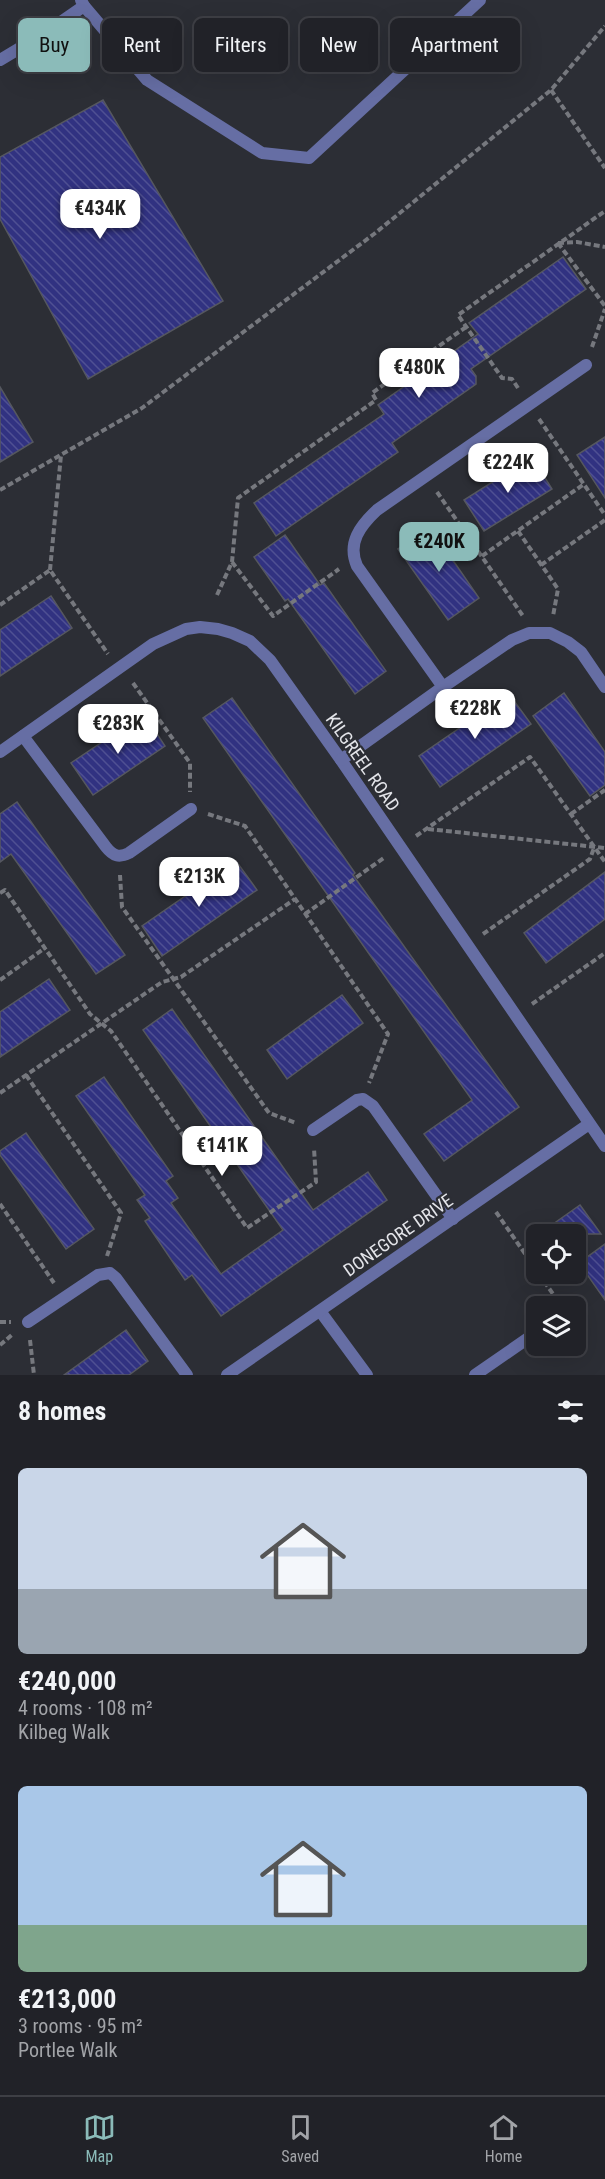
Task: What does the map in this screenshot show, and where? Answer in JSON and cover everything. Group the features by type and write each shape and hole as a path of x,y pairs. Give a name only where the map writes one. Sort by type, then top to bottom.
{"street":[{"path":"0,60 45,33 83,3 147,80 261,153 309,158 480,0"},
{"path":"443,687 357,566 353,559 354,540 367,519 586,365"},
{"name":"KILGREEL ROAD","path":"0,752 153,644 186,629 200,627 218,629 250,641 270,660 341,760 605,1146"},
{"path":"341,760 512,640 534,632 550,633 564,639 581,652 605,687"},
{"path":"23,736 108,850 118,856 129,853 191,808"},
{"path":"313,1130 357,1100 363,1099 373,1106 453,1219"},
{"name":"DONEGORE DRIVE","path":"227,1375 589,1124"},
{"path":"28,1322 102,1273 110,1273 187,1375"},
{"path":"320,1311 367,1375"},
{"path":"475,1375 526,1340"}],"path":[{"path":"0,490 142,408 374,234 551,90 605,26"},
{"path":"551,90 605,168"},
{"path":"605,211 458,315 502,378 512,379 605,514"},
{"path":"558,243 577,242 605,247"},
{"path":"558,243 605,308 586,365"},
{"path":"217,595 232,562 238,498 376,400 372,393 466,327"},
{"path":"61,455 50,570 105,651 122,666 190,763 191,808 245,826 388,1034 363,1099"},
{"path":"426,476 534,632"},
{"path":"482,556 584,484"},
{"path":"541,565 605,520"},
{"path":"518,531 558,589 550,633"},
{"path":"232,562 273,616 353,559"},
{"path":"0,605 50,570"},
{"path":"305,914 530,757 605,862"},
{"path":"571,814 605,790"},
{"path":"427,829 605,848"},
{"path":"467,945 590,859 594,847"},
{"path":"0,893 5,890 90,1014 111,1031 247,1228 316,1182 313,1130 269,1113 122,907 118,856"},
{"path":"0,1093 162,982 181,977 295,899"},
{"path":"0,980 45,948"},
{"path":"515,1015 605,953"},
{"path":"26,1075 121,1213 102,1273"},
{"path":"485,1197 526,1255"},
{"path":"0,1204 64,1298"},
{"path":"28,1322 34,1375"}],"building":[{"path":"103,100 223,301 88,379 0,219 0,157"},
{"path":"563,257 586,289 471,369 476,376 476,384 392,443 398,452 276,536 254,503 384,414 378,405 478,334 469,323"},
{"path":"0,387 33,442 0,462"},
{"path":"605,437 605,498 577,455"},
{"path":"532,457 552,489 484,531 464,500"},
{"path":"430,527 479,598 448,620 398,549"},
{"path":"285,535 320,585 324,583 386,671 355,694 288,599 285,601 254,557"},
{"path":"51,596 72,628 0,676 0,630"},
{"path":"564,693 605,752 605,785 590,796 533,716"},
{"path":"509,694 531,724 440,787 419,756"},
{"path":"232,698 355,873 353,875 519,1107 444,1161 424,1134 472,1100 203,718"},
{"path":"144,714 165,746 93,795 71,763"},
{"path":"17,802 125,955 96,974 11,854 0,862 0,814"},
{"path":"236,861 257,890 162,956 142,926"},
{"path":"605,872 605,919 546,963 524,933"},
{"path":"49,979 70,1010 0,1057 0,1012"},
{"path":"342,995 363,1023 287,1079 267,1050"},
{"path":"172,1009 313,1210 368,1172 387,1200 221,1316 192,1275 185,1280 145,1221 150,1218 137,1200 145,1195 76,1096 104,1077 173,1176 166,1181 178,1198 171,1203 221,1274 283,1230 143,1030"},
{"path":"26,1133 94,1229 66,1249 0,1155 0,1151"},
{"path":"580,1205 601,1234 586,1234 586,1224 553,1224"},
{"path":"605,1244 605,1300 586,1273 586,1258"},
{"path":"126,1330 148,1361 129,1375 64,1375"}]}
